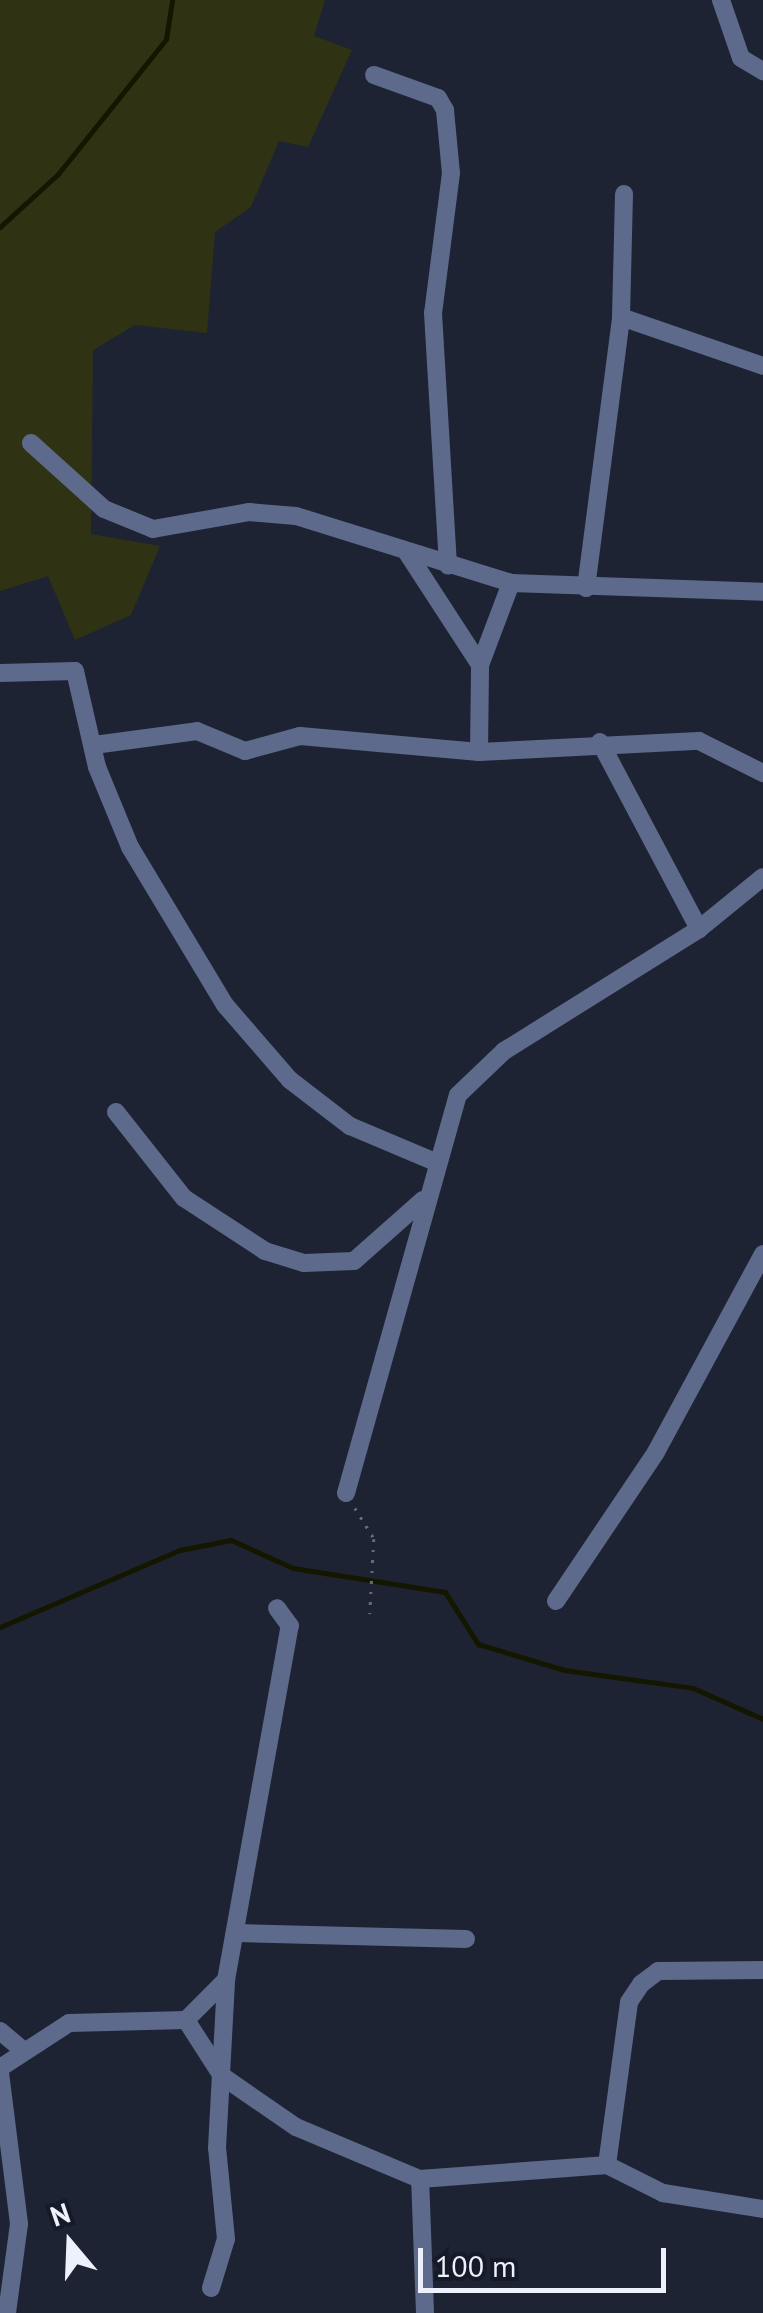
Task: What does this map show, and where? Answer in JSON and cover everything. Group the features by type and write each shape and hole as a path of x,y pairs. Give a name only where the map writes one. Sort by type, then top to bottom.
{"street":[{"path":"722,0 741,58 763,71"},
{"path":"374,75 438,98 445,110 451,172 433,313 448,566"},
{"path":"586,588 621,317 624,194"},
{"path":"621,317 763,366"},
{"path":"31,443 125,524 296,516 511,583 763,592"},
{"path":"408,554 480,666"},
{"path":"479,752 480,666 511,583"},
{"path":"0,673 74,670 94,745 130,847 224,1005 290,1080 350,1126 433,1161"},
{"path":"94,745 197,731 245,751 300,736 479,752 600,742 699,742 763,773"},
{"path":"600,742 699,929"},
{"path":"346,1493 433,1161 475,1072 699,929 763,877"},
{"path":"116,1112 184,1198 265,1250 304,1263 354,1261 424,1200"},
{"path":"556,1601 656,1452 763,1254"},
{"path":"211,2288 226,2239 222,2076 226,1980 238,1933 290,1626 277,1608"},
{"path":"238,1933 466,1938"},
{"path":"607,2164 628,2002 641,1984 658,1970 763,1970"},
{"path":"7,2313 19,2224 0,2070 69,2023 186,2020 226,1980"},
{"path":"186,2020 222,2076 296,2127 420,2180 607,2164 663,2193 763,2209"},
{"path":"0,2031 24,2051"},
{"path":"420,2180 425,2313"}],"path":[{"path":"346,1493 374,1539 376,1565 367,1601 370,1614"}],"green space":[{"path":"0,0 325,0 314,36 352,50 308,147 279,141 251,207 215,232 207,333 135,325 93,350 91,534 160,546 131,615 75,640 48,576 0,591"}],"waterway":[{"path":"0,227 58,174 166,39 172,0"},
{"path":"0,1627 180,1550 231,1540 293,1568 445,1592 478,1644 564,1670 693,1688 763,1719"}]}
